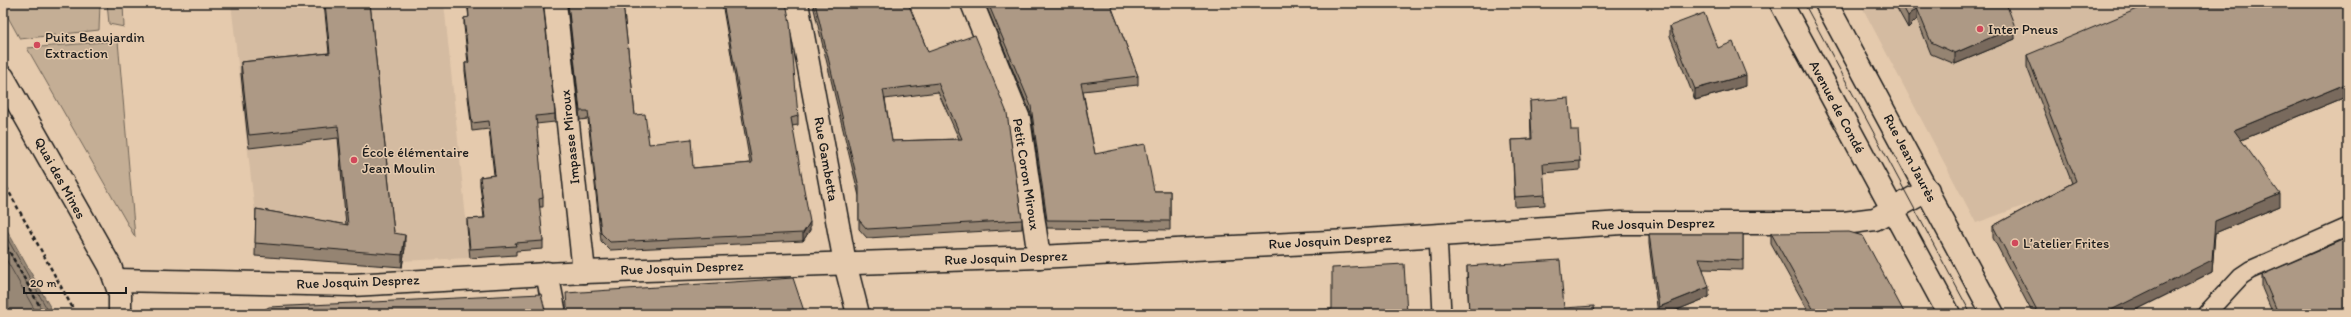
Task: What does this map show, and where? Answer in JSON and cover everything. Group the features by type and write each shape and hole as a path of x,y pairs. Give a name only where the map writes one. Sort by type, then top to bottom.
{"street":[{"name":"Impasse Miroux","path":"555,3 584,272"},
{"name":"Rue Gambetta","path":"797,3 845,263 858,314"},
{"name":"Petit Coron Miroux","path":"972,3 1019,119 1039,257"},
{"name":"Avenue de Condé","path":"1781,3 1949,314"},
{"name":"Rue Jean Jaurès","path":"1826,3 1928,190 1993,314"},
{"name":"Quai des Mines","path":"3,77 110,266 120,295 120,314"},
{"path":"1894,211 1928,190"},
{"name":"Rue Josquin Desprez","path":"116,280 352,285 547,273 1039,257 1438,235 1622,222 1844,223 1875,219 1894,211"},
{"path":"547,273 555,314"}],"lane":[{"path":"2206,314 2241,276 2250,270 2348,228"},
{"path":"1438,235 1442,314"}],"path":[{"path":"3,181 76,314"},
{"path":"3,240 44,314"}],"shaded area":[{"path":"3,3 100,3 99,30 20,39 3,8"},
{"path":"107,3 123,3 124,27 109,24"},
{"name":"École élémentaire Jean Moulin","path":"231,3 444,3 470,258 350,263 255,256 256,222"},
{"path":"1860,3 2348,3 2348,89 1976,223"},
{"path":"118,41 135,237 27,48"}],"water":[{"path":"3,223 54,314 3,314"}],"building":[{"path":"325,3 370,3 394,233 405,235 402,255 255,243 256,209 348,225 338,126 249,135 241,62 330,53"},
{"path":"468,3 543,3 555,114 536,116 543,198 539,199 543,241 515,243 516,246 470,249 467,219 485,218 480,177 495,175 489,121 472,123 465,63 469,63 464,18 469,17"},
{"path":"568,3 623,3 635,115 645,114 649,144 691,139 693,168 752,163 723,3 786,3 790,23 798,116 791,118 810,222 803,233 610,242 601,233 588,111 580,111"},
{"path":"815,3 908,3 928,52 975,35 1007,113 1022,220 867,229 859,220 859,187","holes":["938,83 962,139 892,141 883,90"]},
{"path":"988,3 1110,3 1138,76 1081,83 1095,154 1145,144 1154,191 1170,191 1170,221 1047,220 1031,106"},
{"path":"1901,3 2006,3 2015,27 1955,53 1931,42 1917,8 1908,16"},
{"path":"2152,3 2348,3 2348,83 2234,130 2280,194 2215,221 2212,260 2103,314 2039,314 1993,226 2076,181 2027,55"},
{"path":"1704,13 1718,48 1733,42 1746,75 1695,89 1670,26"},
{"path":"1569,98 1571,130 1578,130 1580,161 1543,164 1545,195 1515,197 1512,140 1532,139 1530,101"},
{"path":"1849,232 1863,236 1905,314 1816,314 1771,233"},
{"path":"1649,234 1743,234 1743,260 1699,258 1709,287 1659,307"},
{"path":"2348,238 2348,314 2284,314 2283,311 2278,313 2262,275"},
{"path":"1560,260 1564,308 1594,306 1595,314 1500,314 1500,312 1469,314 1467,266"},
{"path":"1404,264 1407,314 1318,314 1317,310 1332,309 1332,268"},
{"path":"793,278 805,314 559,314 567,307 566,293"},
{"path":"541,294 545,310 550,314 257,314 269,307"}],"tram line":[{"path":"1804,3 1971,314"}],"place":[{"name":"Inter Pneus","path":"1980,29"},
{"name":"Puits Beaujardin Extraction","path":"37,45"},
{"name":"École élémentaire Jean Moulin","path":"354,160"},
{"name":"L’atelier Frites","path":"2015,243"}]}
